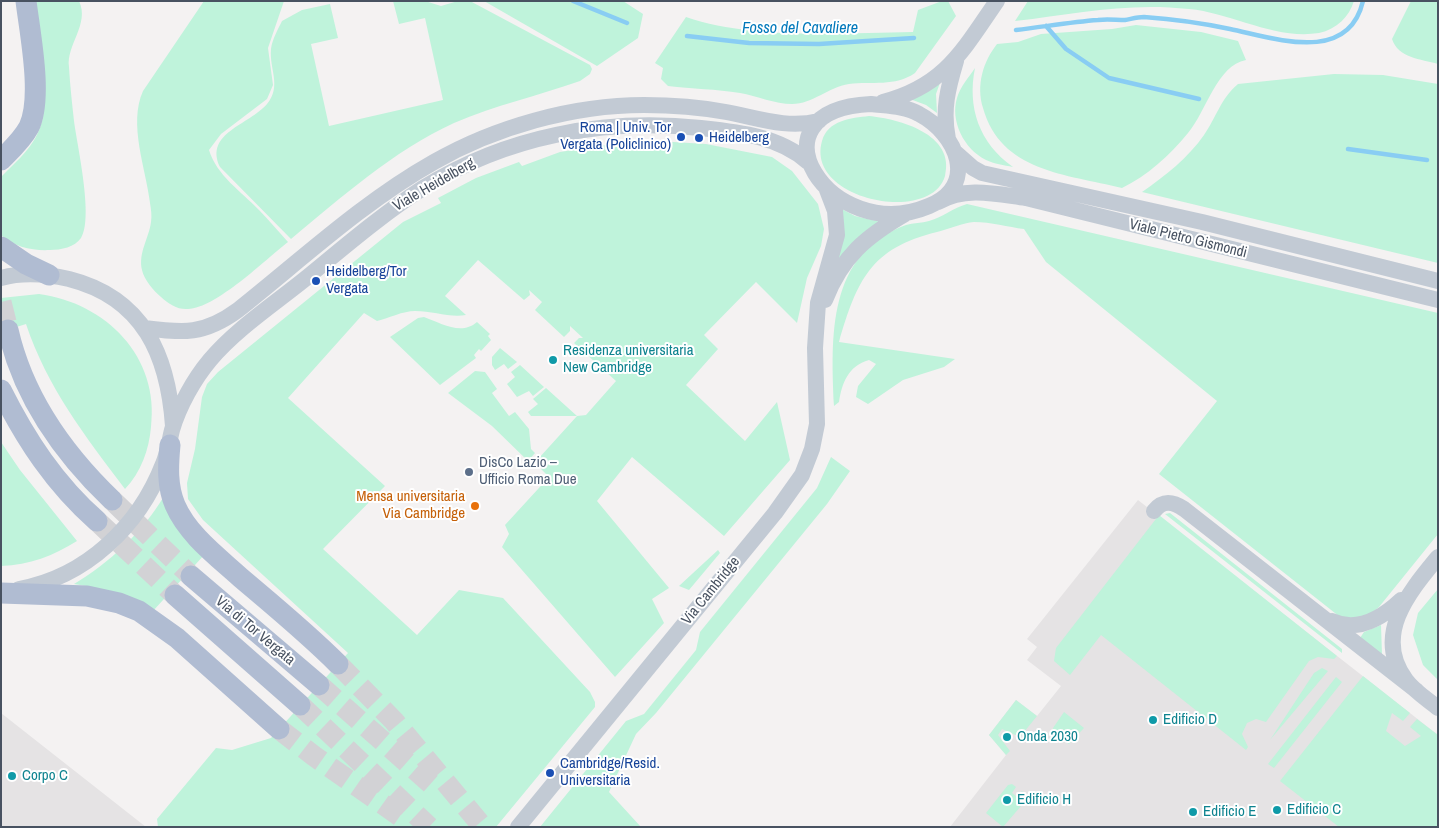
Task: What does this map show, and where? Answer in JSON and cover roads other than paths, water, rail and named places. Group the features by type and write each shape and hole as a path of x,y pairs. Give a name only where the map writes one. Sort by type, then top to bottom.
{"main road":[{"path":"1,160 25,134 34,110 33,64 26,1"},
{"path":"1,246 26,264 49,275"},
{"path":"8,330 16,359 49,425 79,466 112,500"},
{"path":"1,390 45,465 61,486 97,521"},
{"path":"171,437 168,471 170,486 175,505 185,523 225,563 338,664"},
{"name":"Via di Tor Vergata","path":"191,576 319,685"},
{"path":"1,592 87,596 119,603 138,611 177,638 279,729"},
{"name":"Via di Tor Vergata","path":"175,596 300,705"}],"street":[{"path":"958,56 945,102 944,116 959,164 957,178 950,191 938,202 906,213 881,213 845,202 827,190 808,162 808,142 819,122 841,108 871,104 920,89 943,72 958,56 997,1"},
{"path":"871,104 916,112 934,123 952,146"},
{"name":"Viale Heidelberg","path":"144,328 187,332 203,330 218,324 351,219 412,175 457,150 520,126 579,112 641,105 714,110 787,125 819,122"},
{"name":"Viale Heidelberg","path":"1,592 26,588 49,581 71,571 98,554 120,533 139,509 155,483 171,437 195,380 222,348 377,220 423,189 477,160 526,142 561,133 639,124 712,129 756,137 791,148 808,162"},
{"name":"Viale Pietro Gismondi","path":"952,146 978,171 998,177 1202,222 1438,281"},
{"name":"Via Cambridge","path":"518,827 775,513 802,475 812,449 818,419 815,348 821,284 835,247 834,211 827,190"},
{"name":"Viale Pietro Gismondi","path":"938,202 955,193 965,192 1026,198 1438,300"},
{"name":"Via Cambridge","path":"818,320 838,274 853,251 871,235 906,213"},
{"path":"1,278 20,275 49,275 91,287 119,303 132,314 144,328 155,346 165,371 170,394 171,437"},
{"path":"1154,511 1163,503 1176,504 1438,708"},
{"path":"1417,691 1401,673 1394,645 1396,617 1413,587 1438,557"},
{"path":"1314,611 1343,625 1364,624 1385,614 1413,587"}],"waterway":[{"name":"Fosso del Cavaliere","path":"573,1 627,23"},
{"name":"Fosso del Cavaliere","path":"1016,30 1088,21 1125,20 1144,17 1198,23 1287,41 1307,42 1326,40 1342,34 1355,21 1363,1"},
{"path":"1046,26 1066,49 1109,78 1199,99"},
{"name":"Fosso del Cavaliere","path":"687,36 749,43 819,44 914,38"},
{"path":"1348,149 1427,160"}],"tunnel":[{"path":"1,302 8,330"},
{"path":"112,500 191,576"},
{"path":"97,521 175,595"},
{"path":"338,664 394,721 483,827"},
{"path":"319,685 437,789"},
{"path":"300,705 429,827"},
{"path":"279,729 407,821"}],"place":[{"name":"Roma | Univ. Tor Vergata (Policlinico)","path":"681,137"},
{"name":"Heidelberg","path":"699,138"},
{"name":"Heidelberg/Tor Vergata","path":"316,281"},
{"name":"Residenza universitaria New Cambridge","path":"553,360"},
{"name":"DisCo Lazio – Ufficio Roma Due","path":"469,472"},
{"name":"Mensa universitaria Via Cambridge","path":"475,506"},
{"name":"Edificio D","path":"1153,720"},
{"name":"Onda 2030","path":"1007,737"},
{"name":"Cambridge/Resid. Universitaria","path":"550,773"},
{"name":"Corpo C","path":"12,776"},
{"name":"Edificio H","path":"1007,800"},
{"name":"Edificio C","path":"1277,810"},
{"name":"Edificio E","path":"1193,812"}]}
